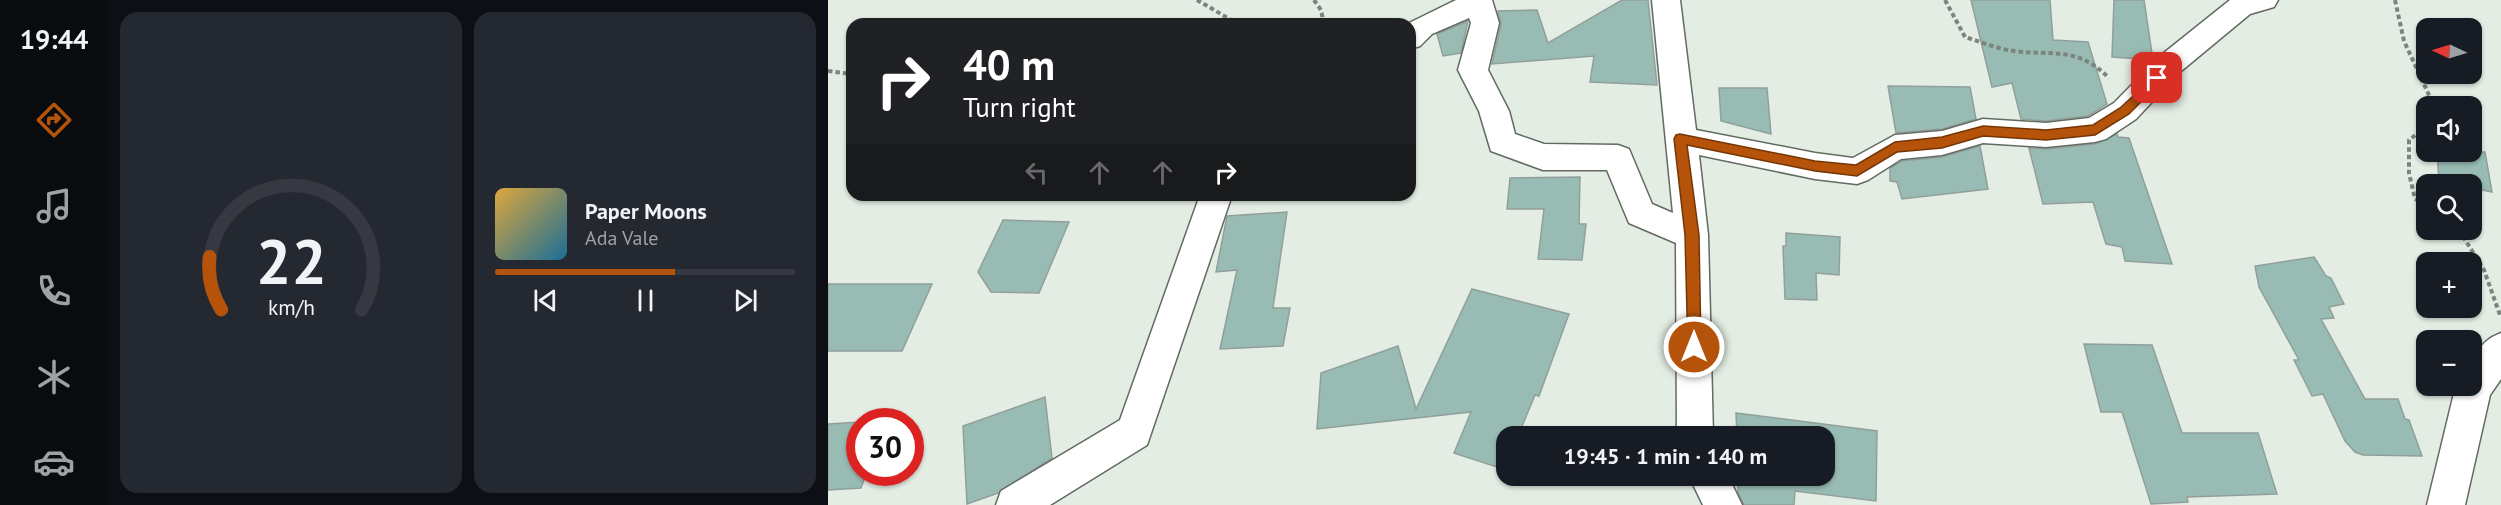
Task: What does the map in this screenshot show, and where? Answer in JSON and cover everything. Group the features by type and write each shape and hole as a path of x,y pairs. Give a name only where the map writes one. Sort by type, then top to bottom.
{"street":[{"path":"1666,0 1692,235 1695,426"},
{"path":"1680,139 1815,166 1857,171 1895,147 1942,142 1983,131 2046,135 2095,130 2125,111 2170,64 2241,6 2264,0"},
{"path":"1416,32 1422,27 1478,1 1485,23 1473,70 1494,111 1502,142 1543,157 1618,158 1640,213 1692,235"},
{"path":"1015,505 1134,432 1214,201"},
{"path":"2446,505 2473,389 2501,349"},
{"path":"1713,486 1723,505"}],"path":[{"path":"1197,0 1228,18"},
{"path":"1314,0 1321,10 1323,18"},
{"path":"1946,0 1965,37 2013,51 2064,52 2097,66 2106,77 2143,93"},
{"path":"2395,0 2397,27 2430,96"},
{"path":"828,70 846,73"},
{"path":"2416,135 2409,140 2409,162 2416,200"},
{"path":"2465,240 2484,270 2501,317"}],"building":[{"path":"1622,0 1648,0 1657,85 1590,82 1594,56 1492,64 1501,24 1498,11 1537,10 1548,43"},
{"path":"1971,0 2050,0 2053,40 2088,42 2107,104 2088,116 2046,121 2021,119 2012,83 1992,87"},
{"path":"2114,0 2144,0 2153,60 2112,57"},
{"path":"1468,21 1461,53 1443,56 1437,34"},
{"path":"1888,86 1970,87 1976,119 1942,129 1896,133"},
{"path":"1719,88 1767,88 1771,134 1721,121"},
{"path":"2117,134 2118,137 2129,138 2172,264 2125,261 2122,247 2106,244 2093,202 2043,204 2029,148 2046,149 2095,144"},
{"path":"1980,146 1988,189 1902,199 1897,182 1890,181 1890,168 1902,161 1942,157"},
{"path":"2482,152 2485,152 2492,192 2482,190 2482,174 2438,174 2438,162 2482,162"},
{"path":"1580,177 1579,224 1586,224 1582,260 1538,259 1544,209 1507,209 1510,178"},
{"path":"1287,212 1273,308 1290,308 1283,346 1220,349 1237,270 1216,272 1227,216"},
{"path":"1003,220 1069,222 1039,293 991,292 978,272"},
{"path":"1786,233 1840,237 1839,275 1816,273 1817,300 1785,299 1783,246 1786,246"},
{"path":"2314,257 2326,276 2331,278 2344,304 2329,307 2334,318 2321,319 2365,399 2398,399 2405,419 2409,420 2422,456 2363,455 2355,452 2345,441 2323,394 2312,396 2294,360 2299,360 2259,287 2255,266"},
{"path":"828,284 932,284 902,351 828,351"},
{"path":"1472,289 1569,314 1539,396 1535,395 1522,426 1496,426 1496,467 1454,453 1471,412 1317,429 1321,373 1398,346 1416,409"},
{"path":"2084,344 2152,345 2182,433 2258,433 2277,494 2187,497 2188,502 2151,504 2122,412 2101,412"},
{"path":"1045,397 1052,458 998,493 967,504 963,426"},
{"path":"1736,413 1877,431 1876,501 1795,491 1794,505 1744,505 1738,492 1738,486 1835,486 1835,426 1737,426"},
{"path":"846,423 846,486 862,486 861,488 828,490 828,424"}],"route":[{"path":"1694,347 1692,235 1680,139 1815,166 1857,171 1895,147 1942,142 1983,131 2046,135 2095,130 2125,111 2157,78"}]}
